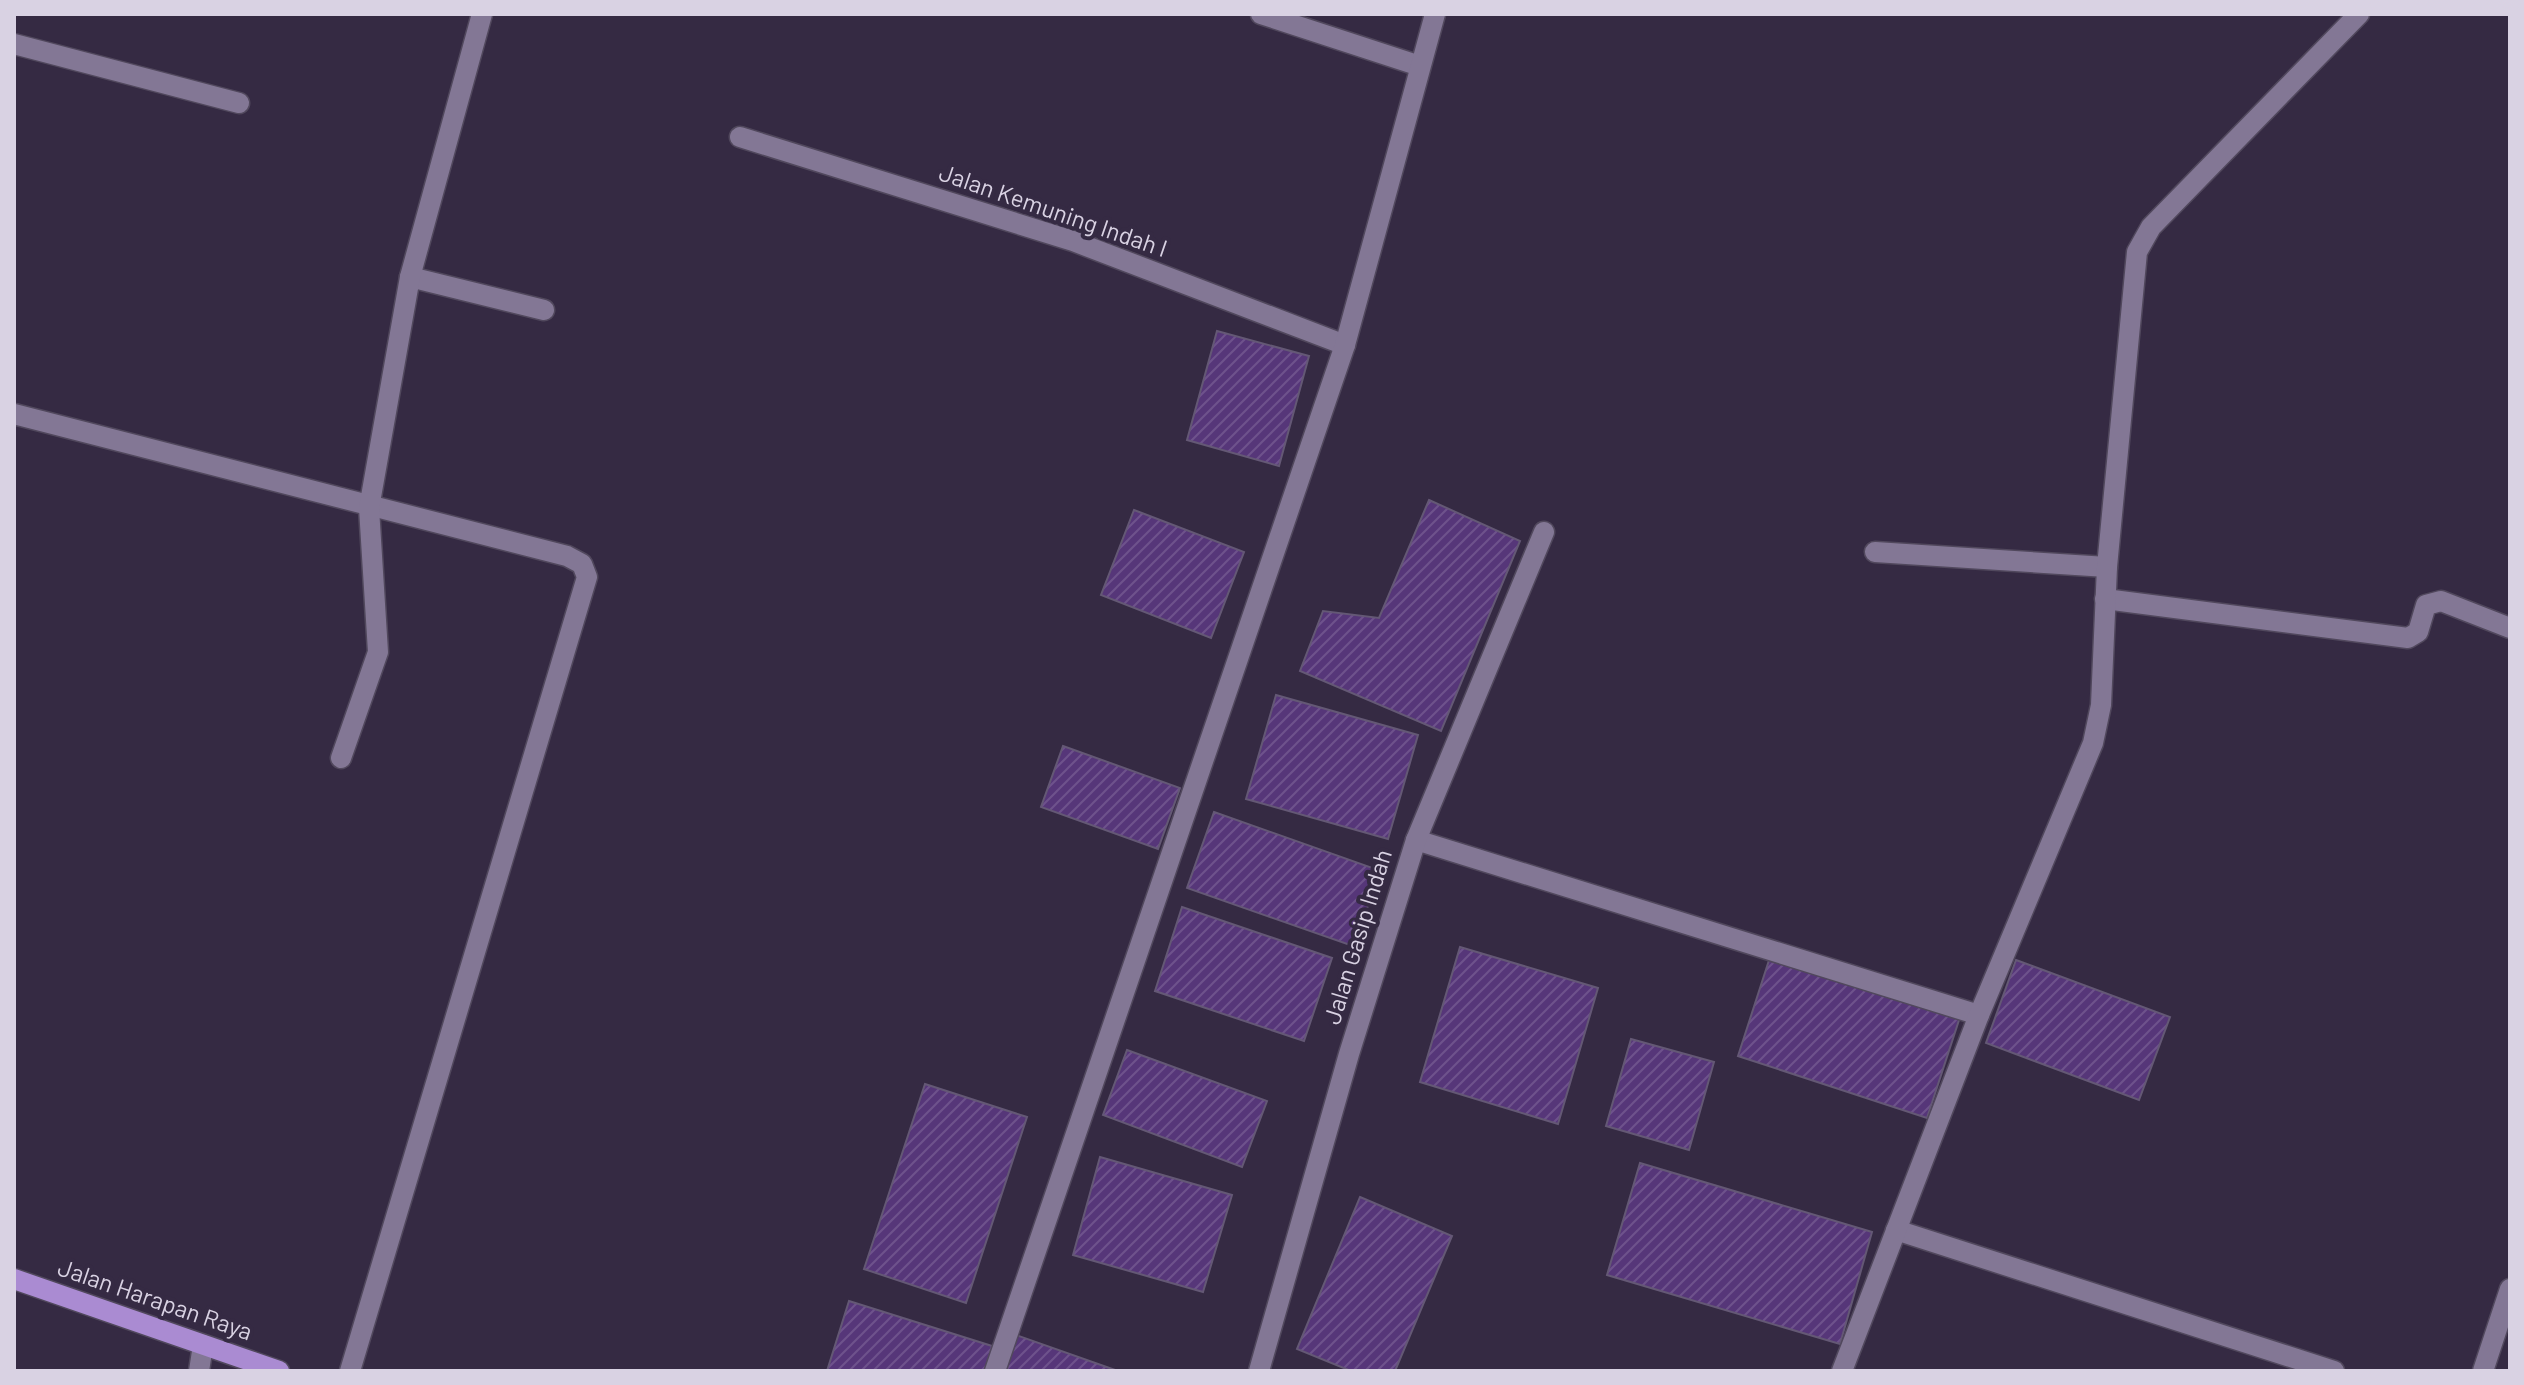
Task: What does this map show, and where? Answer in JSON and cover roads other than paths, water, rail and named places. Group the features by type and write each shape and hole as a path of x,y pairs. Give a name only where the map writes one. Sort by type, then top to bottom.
{"main road":[{"name":"Jalan Harapan Raya","path":"14,1279 279,1371"}],"street":[{"path":"341,758 378,652 369,508 410,277 482,14"},
{"path":"1261,14 1420,66"},
{"path":"995,1371 1345,345 1435,14"},
{"path":"1842,1371 1979,1015 2093,743 2101,705 2107,567 2133,271 2143,237 2359,14"},
{"path":"14,44 239,103"},
{"name":"Jalan Kemuning Indah I","path":"740,137 1083,245 1345,345"},
{"path":"410,277 544,310"},
{"path":"14,414 369,508 567,556 582,564 587,577 350,1371"},
{"name":"Jalan Gasip Indah","path":"1259,1371 1349,1054 1416,840 1544,532"},
{"path":"1875,552 2107,567"},
{"path":"2105,599 2408,638 2418,632 2426,605 2441,601 2510,628"},
{"path":"1416,840 1979,1015"},
{"path":"1896,1230 2334,1371"},
{"path":"2483,1371 2510,1289"},
{"path":"199,1371 203,1345"}]}
